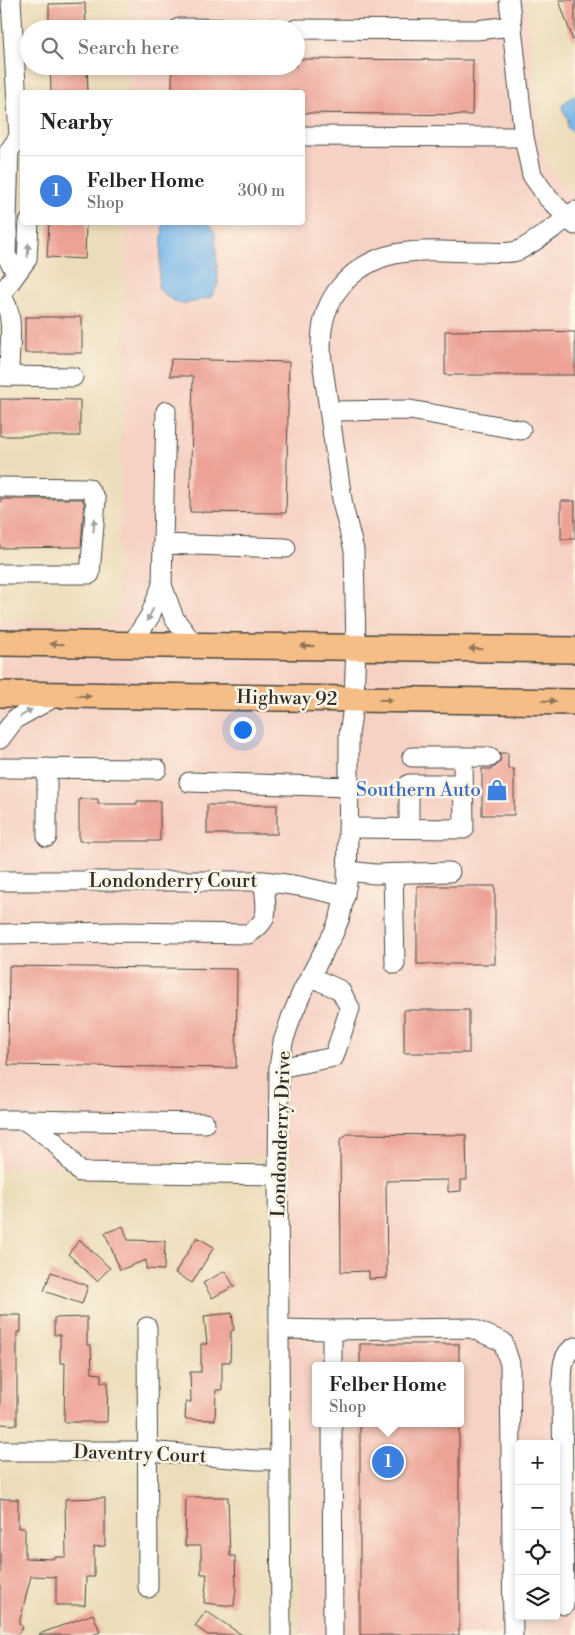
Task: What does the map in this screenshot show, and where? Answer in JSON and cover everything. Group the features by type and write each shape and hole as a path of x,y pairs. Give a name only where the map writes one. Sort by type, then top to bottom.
{"main road":[{"path":"0,643 575,650"},
{"name":"Highway 92","path":"0,694 575,702"}],"street":[{"path":"11,0 20,126"},
{"path":"509,0 524,137 532,175 548,198 573,218"},
{"path":"305,29 476,30 512,26"},
{"path":"305,136 524,137"},
{"path":"16,273 6,255 10,197 9,151 20,141"},
{"name":"Londonderry Drive","path":"281,1635 279,1068 283,1042 291,1018 303,990 312,977 334,932 345,896 348,872 349,735 354,699 356,647 354,550 343,506 320,348 322,323 335,293 361,267 383,256 402,252 518,251 573,218"},
{"path":"29,225 27,259 0,296 7,303 9,311 5,376 72,377"},
{"path":"330,412 410,410 521,430"},
{"path":"131,645 150,616 162,585 166,411"},
{"path":"0,487 88,488 96,500 90,574 0,574"},
{"path":"163,544 286,548"},
{"path":"162,585 174,618 194,646"},
{"path":"0,739 16,719 58,695"},
{"path":"412,757 490,757"},
{"path":"349,828 464,829 463,757"},
{"path":"0,768 158,769"},
{"path":"47,768 47,837"},
{"path":"189,782 349,787"},
{"path":"409,828 409,784 463,784"},
{"path":"348,872 450,872"},
{"path":"393,873 395,964"},
{"name":"Londonderry Court","path":"0,881 264,881 345,896"},
{"path":"0,934 122,932 248,934 260,926 266,916 264,881"},
{"path":"279,1068 334,1056 350,1008 340,990 312,977"},
{"path":"0,1120 205,1123"},
{"path":"24,1120 54,1141 80,1172 278,1175"},
{"path":"147,1327 148,1588"},
{"path":"280,1329 471,1328 503,1342 510,1364 513,1635"},
{"path":"332,1330 332,1362"},
{"path":"564,1604 562,1391 564,1358 575,1347"},
{"path":"332,1427 333,1635"},
{"name":"Daventry Court","path":"0,1450 146,1451 256,1460 280,1460"}],"shaded area":[{"path":"130,0 526,0 543,160 575,198 575,1635 302,1635 283,1320 293,1156 0,1169 0,620 117,621 126,225 305,225 305,90 128,90 129,75 305,75 305,20 130,20"}],"water":[{"path":"575,94 575,134 568,128 568,118 563,111 562,105"},
{"path":"163,225 210,225 215,232 218,284 211,297 182,303 171,299 158,288"}],"building":[{"path":"559,0 575,0 575,39 573,40"},
{"path":"85,3 86,20 49,20 49,4"},
{"path":"305,59 473,60 472,115 305,113 305,90 172,90 172,75 305,75"},
{"path":"50,75 87,75 88,90 51,90"},
{"path":"49,225 86,225 85,259 47,257"},
{"path":"25,317 82,317 82,353 25,353"},
{"path":"540,330 575,332 575,375 445,375 445,331"},
{"path":"171,359 289,362 286,513 190,512 193,376 170,376"},
{"path":"0,399 80,400 80,436 0,436"},
{"path":"0,499 82,499 84,503 81,547 0,548"},
{"path":"561,501 575,501 575,539 561,539"},
{"path":"500,753 508,753 508,769 514,769 514,815 482,815 482,769 492,769 496,766 500,762"},
{"path":"79,799 98,799 98,804 137,804 137,801 160,801 160,841 79,841"},
{"path":"207,805 277,805 277,834 207,834"},
{"path":"417,886 495,886 495,964 417,964"},
{"path":"9,966 237,969 236,1068 8,1065"},
{"path":"404,1010 469,1010 469,1053 404,1053"},
{"path":"347,1134 466,1135 467,1180 461,1180 461,1191 448,1192 448,1180 386,1181 387,1278 369,1279 369,1271 341,1272 340,1140"},
{"path":"123,1226 128,1240 165,1241 164,1270 146,1269 146,1260 120,1270 105,1233"},
{"path":"197,1237 214,1247 192,1283 175,1273"},
{"path":"80,1240 110,1268 97,1281 68,1254"},
{"path":"225,1271 234,1286 212,1298 203,1283"},
{"path":"51,1272 88,1286 82,1304 44,1291"},
{"path":"232,1313 234,1330 231,1331 230,1362 222,1362 222,1390 216,1390 215,1420 185,1419 186,1402 191,1402 190,1372 201,1372 201,1344 207,1344 204,1316"},
{"path":"0,1315 21,1315 21,1332 17,1332 17,1425 0,1424"},
{"path":"87,1317 87,1345 91,1345 92,1373 101,1374 101,1382 108,1382 107,1422 64,1422 65,1363 60,1363 60,1335 54,1335 54,1318"},
{"path":"360,1344 459,1344 459,1362 360,1362"},
{"path":"360,1427 459,1427 459,1635 360,1635"},
{"path":"186,1497 228,1497 230,1556 235,1556 236,1588 234,1606 204,1603 207,1574 201,1574 201,1546 185,1546"},
{"path":"105,1498 105,1546 94,1547 94,1577 86,1577 85,1605 56,1605 56,1577 31,1576 19,1624 23,1627 17,1635 0,1635 0,1499 18,1499 18,1528 25,1528 25,1558 53,1559 53,1557 66,1557 65,1499"},
{"path":"206,1611 242,1635 208,1635 195,1626"},
{"path":"93,1614 100,1632 92,1635 39,1634"}],"place":[{"name":"Southern Auto","path":"497,790"},
{"name":"Felber Home","path":"388,1462"}]}
